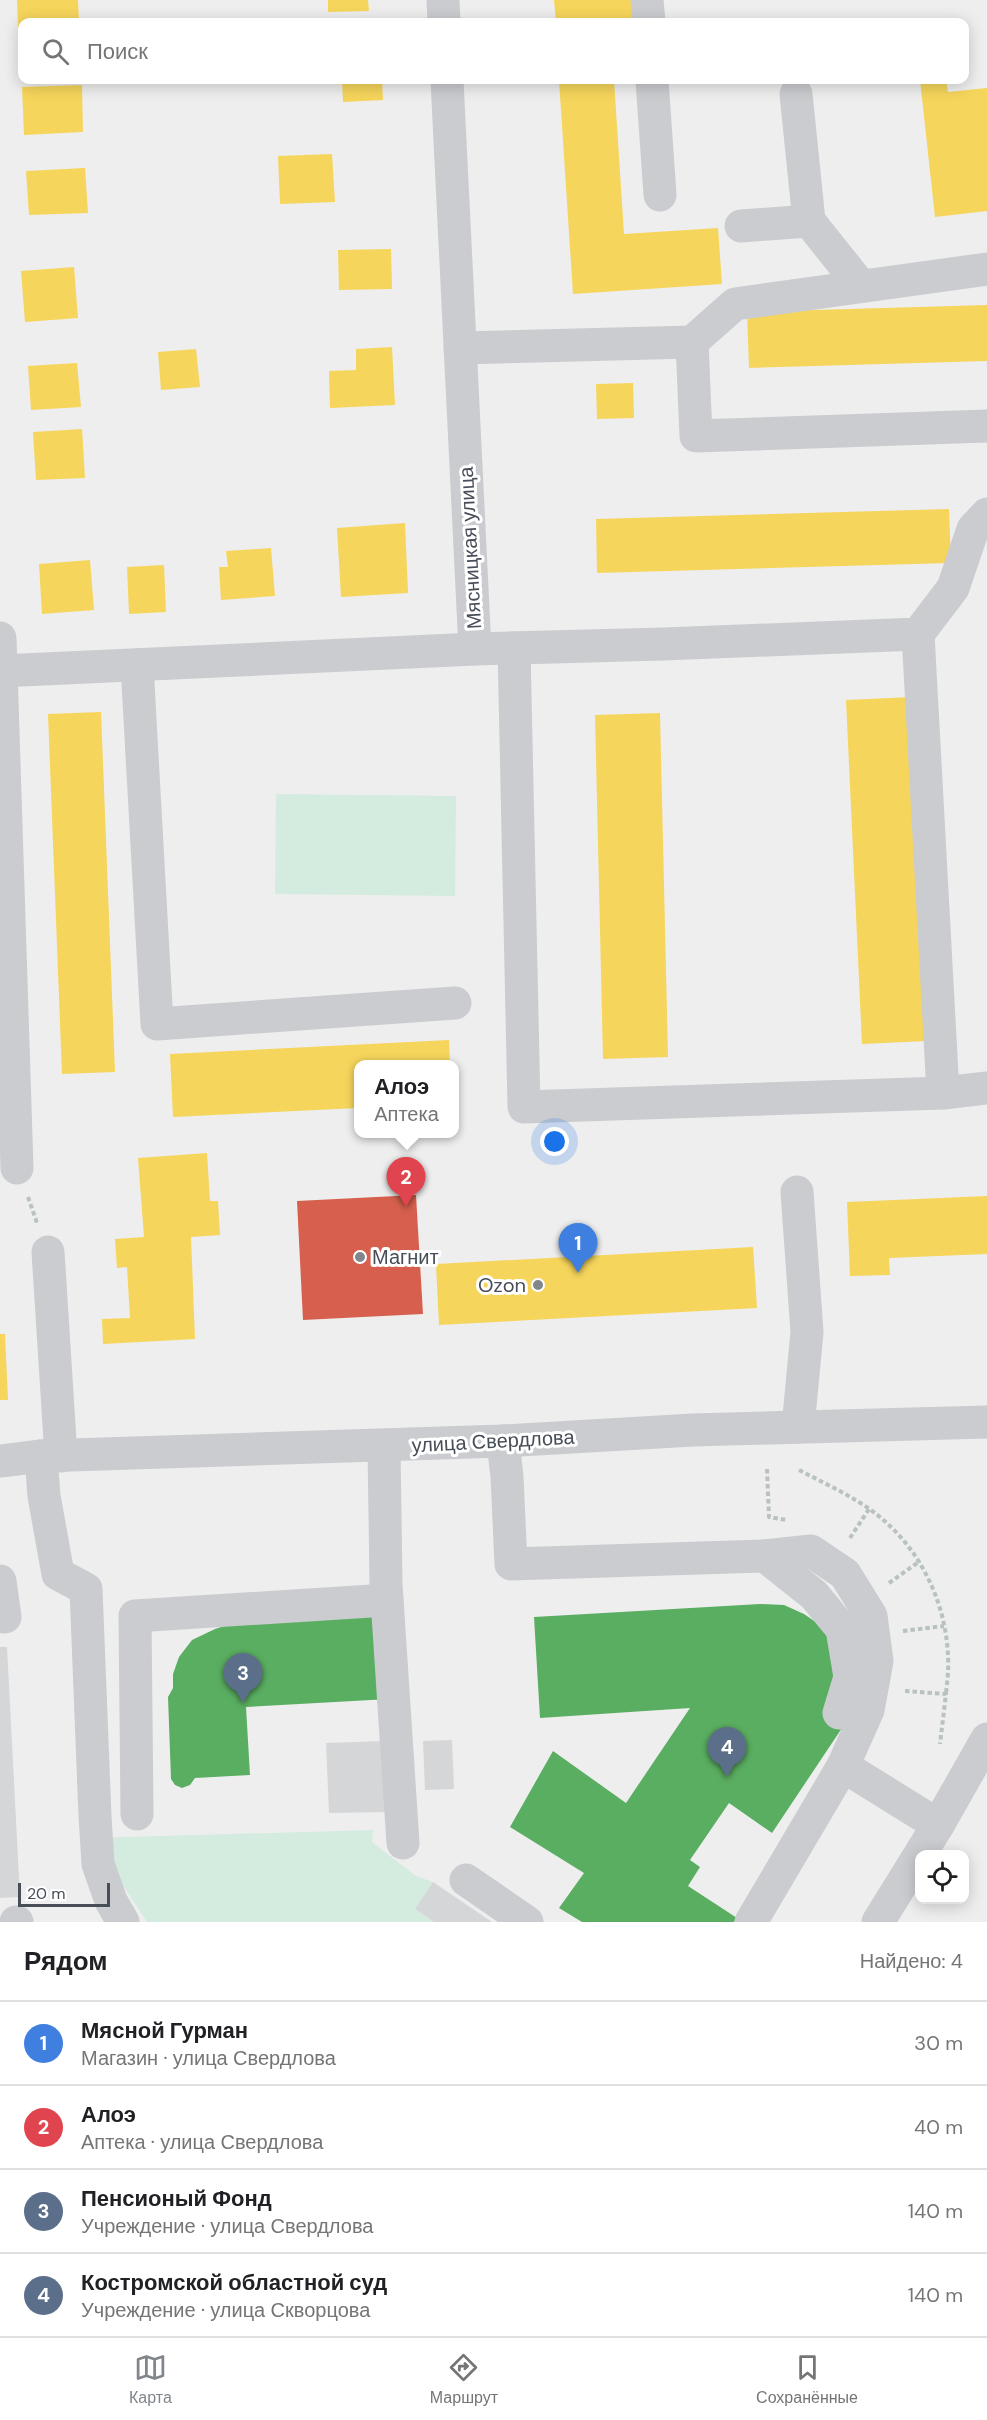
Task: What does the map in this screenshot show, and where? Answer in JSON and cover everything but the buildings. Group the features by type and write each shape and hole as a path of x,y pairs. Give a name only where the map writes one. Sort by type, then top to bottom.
{"street":[{"path":"443,0 444,18"},
{"path":"647,0 649,18"},
{"name":"Мясницкая улица","path":"1,671 475,649 447,84"},
{"path":"652,84 660,195"},
{"path":"796,94 808,221 861,286"},
{"path":"741,226 808,221"},
{"path":"460,348 692,342 735,304 987,269"},
{"path":"692,342 696,436 987,426"},
{"path":"943,1093 918,634 953,588 973,529 987,514"},
{"path":"475,649 918,634"},
{"path":"0,638 4,906 17,1168"},
{"path":"514,648 524,1107 943,1093 987,1088"},
{"path":"137,665 157,1023 455,1003"},
{"path":"797,1192 807,1332 798,1427"},
{"path":"48,1252 51,1456 44,1496 58,1574 86,1589 98,1864 111,1901 123,1922"},
{"name":"улица Свердлова","path":"0,1461 51,1456 503,1442 693,1430 987,1422"},
{"path":"503,1442 511,1564 765,1556 811,1551 845,1574 872,1616 877,1661 868,1710 843,1766 751,1922"},
{"path":"384,1446 387,1599 403,1843"},
{"path":"765,1556 814,1595 842,1629 850,1677 839,1713"},
{"path":"0,1581 5,1617"},
{"path":"137,1814 135,1616 387,1599"},
{"path":"878,1922 938,1825 987,1739"},
{"path":"843,1766 938,1825"},
{"path":"466,1880 527,1922"}],"path":[{"path":"17,1168 48,1252"},
{"path":"799,1470 869,1509 905,1540 920,1561 935,1593 944,1626 949,1658 940,1744"},
{"path":"847,1543 869,1509"},
{"path":"886,1585 920,1561"},
{"path":"903,1631 944,1626"},
{"path":"905,1691 946,1694"}],"green space":[{"path":"276,794 456,796 455,896 275,894"},
{"path":"373,1830 372,1842 416,1876 433,1882 415,1909 434,1922 147,1922 92,1838"}],"place":[{"name":"Алоэ","path":"406,1207"},
{"name":"Магнит","path":"360,1257"},
{"name":"Мясной Гурман","path":"578,1273"},
{"name":"Ozon","path":"538,1285"},
{"name":"Пенсионый Фонд","path":"243,1703"},
{"name":"Костромской областной суд","path":"727,1777"}]}
